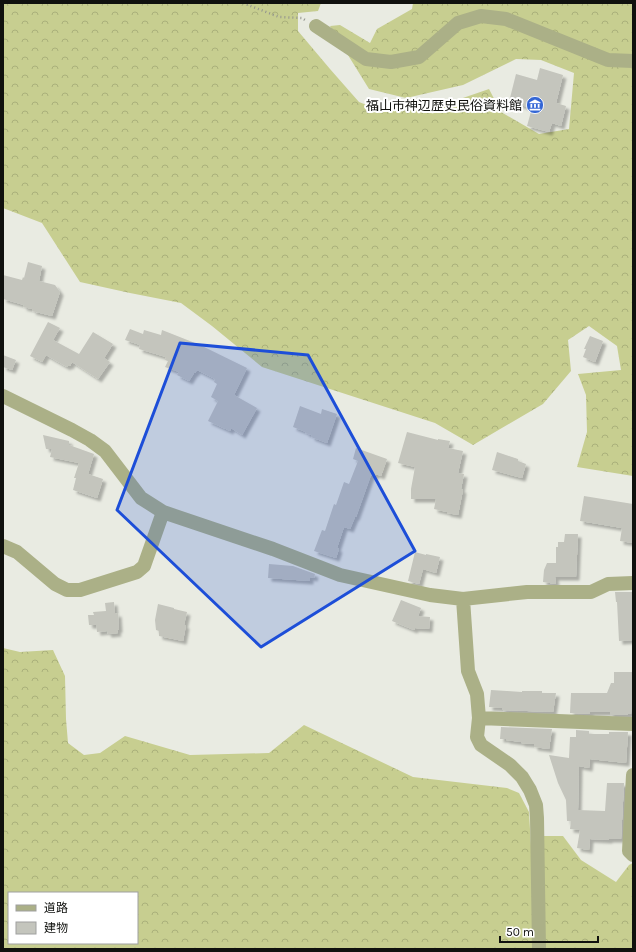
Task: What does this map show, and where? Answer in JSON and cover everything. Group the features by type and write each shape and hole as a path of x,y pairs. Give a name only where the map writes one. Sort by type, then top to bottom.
{"street":[{"path":"316,26 366,59 391,62 419,57 458,23 481,16 506,20 608,60 633,61"},
{"path":"3,396 90,440 105,451 141,498 163,512 340,575 430,595 463,600 527,592 591,592 608,584 633,583"},
{"path":"3,546 17,552 55,584 67,590 80,590 137,572 144,566 163,512"},
{"path":"463,600 468,671 477,694 479,718 477,737 481,745 510,766 522,777 530,790 536,805 539,949"},
{"path":"479,718 633,724"},
{"path":"633,775 629,851 633,855"}],"path":[{"path":"243,3 279,17 302,18 316,26"}],"highlighted area":[{"path":"180,343 308,355 415,551 261,647 117,510"}],"green space":[{"path":"3,3 321,3 318,11 298,13 298,31 359,102 382,111 428,110 489,89 501,112 539,134 569,129 574,73 541,60 516,59 463,85 406,98 369,89 330,26 340,25 370,43 377,29 412,9 413,3 633,3 633,476 577,467 587,432 586,395 578,374 621,370 617,346 589,326 568,340 571,371 543,404 473,445 435,423 262,367 181,303 80,282 42,223 3,208"},
{"path":"3,648 20,652 53,650 65,676 68,743 84,755 100,753 125,736 190,755 269,753 304,725 413,777 507,788 519,793 529,812 537,949 3,949"},
{"path":"541,836 563,836 581,860 616,882 629,865 633,863 633,949 543,949"}],"building":[{"path":"540,68 563,75 556,103 566,106 561,126 552,123 549,132 527,126 532,108 509,102 516,74 537,80"},
{"path":"28,262 42,266 39,281 55,285 60,292 52,316 32,311 33,309 23,307 24,305 3,299 3,275 22,280 23,277 24,278"},
{"path":"48,322 60,328 53,340 79,354 93,332 113,344 104,358 110,362 98,379 72,362 70,366 68,365 67,367 46,355 42,362 30,356"},
{"path":"130,329 143,334 144,330 161,335 162,330 200,345 247,368 234,395 257,408 242,435 231,428 230,431 208,421 218,401 211,397 217,384 214,382 215,379 197,370 189,381 177,375 179,372 165,367 168,361 165,360 166,357 139,349 140,345 125,340"},
{"path":"590,336 603,341 595,362 583,357 586,349 584,349"},
{"path":"3,355 16,360 12,370 3,367"},
{"path":"300,406 321,414 322,409 337,414 327,443 311,437 312,435 293,427"},
{"path":"407,432 438,440 450,441 448,448 463,451 458,473 464,474 461,489 463,490 458,515 434,509 436,499 411,499 411,489 415,467 398,463"},
{"path":"43,435 69,441 69,445 94,454 88,474 103,479 97,498 73,490 76,478 74,478 79,463 50,457 52,449 46,449"},
{"path":"356,448 387,459 381,476 376,474 375,476 371,475 356,517 350,529 344,527 337,548 339,549 336,558 314,551 322,530 325,531 334,504 336,505 344,482 349,484 358,461 353,459"},
{"path":"497,452 518,459 518,461 526,464 522,478 492,470"},
{"path":"584,496 633,504 633,543 620,541 622,528 580,521"},
{"path":"565,534 578,534 576,577 555,577 556,584 543,582 544,570 547,563 556,563 556,547 558,547 558,542 564,542"},
{"path":"415,552 440,557 436,573 423,569 419,584 408,581"},
{"path":"269,564 293,566 315,574 314,578 310,577 310,581 268,578"},
{"path":"615,592 633,592 633,640 619,641"},
{"path":"401,600 421,608 418,616 430,617 429,629 415,628 414,630 392,621"},
{"path":"114,602 115,614 118,613 118,633 108,634 107,631 97,632 96,625 89,625 88,615 94,615 93,612 106,611 105,603"},
{"path":"158,604 187,612 183,641 159,636 159,631 156,630 155,620"},
{"path":"614,672 632,672 631,714 610,715 610,712 590,712 590,714 570,713 571,693 607,693 611,683 614,683"},
{"path":"491,690 522,692 542,691 542,693 556,693 553,712 502,710 502,708 489,707"},
{"path":"501,727 552,729 549,749 534,747 534,744 500,739"},
{"path":"576,730 589,731 589,734 628,732 626,763 590,759 589,768 579,766 578,810 605,811 607,783 624,783 621,839 590,839 589,850 577,848 580,830 570,829 571,821 567,821 566,800 558,783 549,755 569,758 570,737 576,737"}],"place":[{"name":"福山市神辺歴史民俗資料館","path":"535,105"}]}
